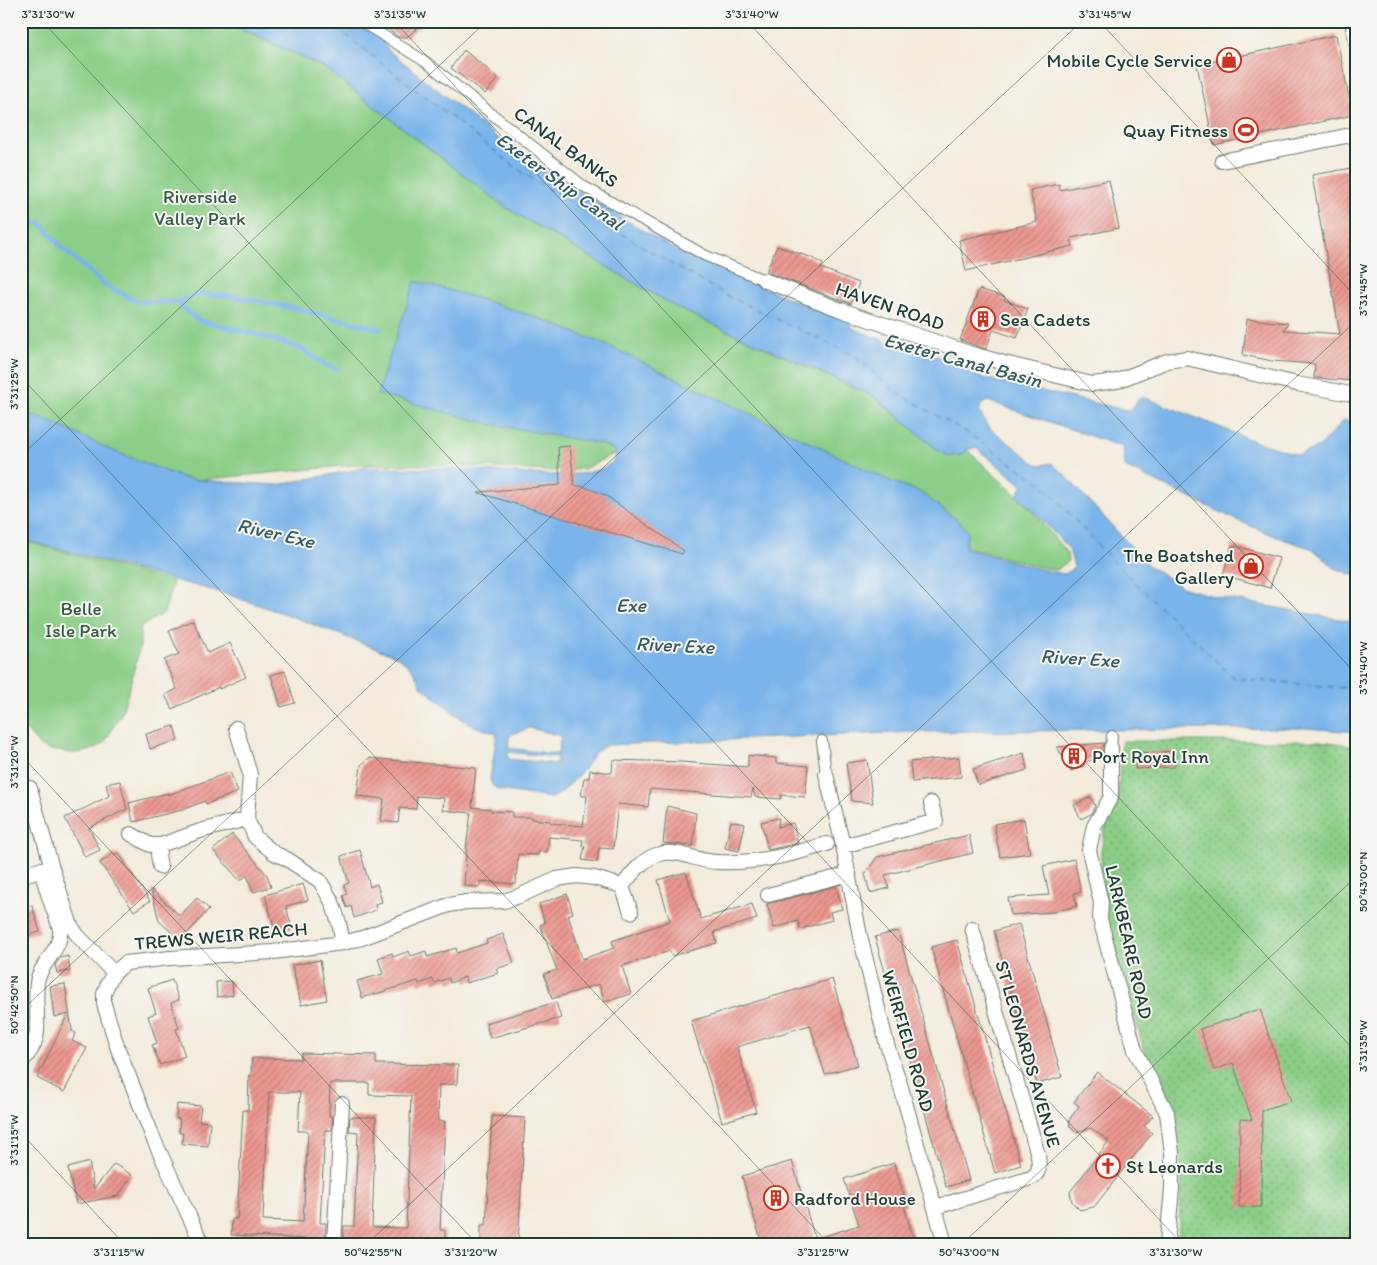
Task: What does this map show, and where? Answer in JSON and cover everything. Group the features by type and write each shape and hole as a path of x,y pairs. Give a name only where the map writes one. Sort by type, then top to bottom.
{"street":[{"name":"CANAL BANKS","path":"360,21 426,62 583,186 704,255 764,280"},
{"path":"1352,21 1356,41"},
{"path":"1222,161 1356,134"},
{"name":"HAVEN ROAD","path":"764,280 841,310 969,353 1092,384 1117,380 1167,361 1186,358 1297,384 1356,395"},
{"path":"236,728 250,774 247,819 255,837 268,848 320,881 332,902 343,942"},
{"name":"WEIRFIELD ROAD","path":"822,741 826,774 849,874 860,936 887,1045 936,1207 945,1244"},
{"name":"LARKBEARE ROAD","path":"1111,742 1111,797 1094,826 1088,850 1101,904 1100,919 1135,1050 1168,1112 1172,1153 1172,1188 1167,1244"},
{"path":"21,1062 33,1049 37,1039 36,991 43,968 58,944 60,930 30,788"},
{"path":"843,846 936,821 931,803"},
{"path":"130,834 150,845 160,845 200,831 247,819"},
{"path":"631,912 622,886 646,861 658,854 677,853 714,862 747,862 791,854 827,844"},
{"path":"160,845 158,855 160,867"},
{"path":"21,876 46,868"},
{"path":"46,868 71,926 78,936 114,973 104,994 104,1004 118,1049 154,1140 202,1244"},
{"path":"768,896 849,874"},
{"name":"TREWS WEIR REACH","path":"114,973 126,964 135,962 274,952 362,938 449,905 466,902 504,901 557,879 577,876 594,878 622,886"},
{"name":"ST LEONARDS AVENUE","path":"936,1207 1031,1178 1039,1169 1038,1155 972,928"},
{"path":"334,1244 342,1104"}],"green space":[{"name":"Riverside Valley Park","path":"21,21 223,21 323,67 508,209 679,309 873,396 939,451 963,446 1028,506 1067,553 1068,561 1057,570 1044,568 618,452 584,469 547,471 445,465 354,465 187,481 21,419"},
{"name":"Belle Isle Park","path":"21,540 173,582 164,613 140,627 140,646 122,712 104,743 95,749 73,753 50,750 40,746 21,724"},
{"path":"1122,741 1321,741 1356,746 1356,1244 1178,1244 1182,1180 1177,1123 1144,1049 1103,909 1101,851 1105,828 1118,796"}],"water":[{"name":"Exe","path":"223,21 356,21 378,35 389,51 523,158 679,252 814,309 852,321 852,328 890,343 934,356 959,360 971,374 979,377 1126,410 1130,410 1140,398 1146,398 1257,442 1299,455 1320,446 1344,420 1356,422 1356,576 1335,568 1313,549 1277,537 1239,521 1125,467 1123,447 988,401 981,405 979,411 987,426 1036,464 1051,463 1064,474 1149,566 1184,588 1217,597 1356,622 1356,732 1306,728 914,732 607,745 594,753 585,768 561,793 550,798 500,790 493,786 490,780 497,733 479,728 463,720 422,687 412,669 398,657 288,615 226,594 21,539 21,413 43,418 111,450 181,477 197,480 277,485 365,468 454,469 549,475 580,474 599,470 612,463 616,457 614,450 601,444 490,424 377,394 415,281 484,300 544,320 609,346 888,480 920,492 957,520 968,531 965,548 1047,571 1065,574 1074,567 1069,549 1017,495 1022,487 1020,483 976,448 968,449 962,455 949,456 939,451 873,396 679,309 508,209 323,67","holes":["530,728 561,736 558,754 508,748 510,735","508,752 557,757 557,764 508,759"]}],"building":[{"path":"378,21 425,21 407,37 398,37"},
{"path":"1336,35 1353,115 1214,145 1197,65"},
{"path":"464,50 498,78 485,94 451,68"},
{"path":"1352,168 1356,191 1356,381 1314,378 1315,364 1272,361 1243,355 1247,319 1288,323 1284,330 1340,334 1312,175"},
{"path":"1109,180 1119,228 1071,238 1073,246 966,271 959,240 1037,222 1030,190 1059,184 1060,190"},
{"path":"777,246 810,257 823,264 821,268 859,283 851,304 766,272"},
{"name":"Sea Cadets","path":"979,289 1005,297 1004,300 1028,309 1017,338 993,330 986,349 960,340"},
{"path":"570,446 574,485 605,495 684,551 682,554 479,493 560,485 558,447"},
{"name":"The Boatshed Gallery","path":"1232,545 1279,558 1270,588 1223,575"},
{"path":"193,620 208,653 230,643 246,677 219,689 219,687 172,709 165,695 177,689 164,660 179,654 169,631"},
{"path":"285,671 295,703 281,707 271,675"},
{"path":"174,726 178,740 150,749 146,734"},
{"name":"Port Royal Inn","path":"1104,743 1102,758 1084,762 1084,766 1071,771 1057,747"},
{"path":"1175,751 1175,767 1135,769 1135,753"},
{"path":"1024,753 1027,770 978,785 973,769"},
{"path":"748,755 776,758 776,763 808,766 805,797 781,795 781,799 755,797 753,789 751,797 650,789 648,807 618,804 613,849 599,848 597,862 582,860 585,846 582,846 583,840 549,837 547,852 539,851 538,855 518,854 516,884 480,881 480,887 464,886 471,813 443,810 444,798 417,796 416,809 400,808 398,823 381,821 384,799 357,796 361,765 369,758 476,768 472,807 491,809 491,811 512,812 512,817 532,817 532,819 550,821 551,823 583,826 587,796 581,796 584,778 589,778 590,770 612,773 613,760 681,762 748,767"},
{"path":"959,757 961,777 912,782 910,762"},
{"path":"867,760 873,803 852,801 846,763"},
{"path":"230,772 238,792 206,804 205,801 182,810 133,822 129,803 168,793 168,795"},
{"path":"120,781 127,809 89,828 100,850 85,857 65,818 109,796 106,784"},
{"path":"1091,797 1095,806 1091,814 1081,819 1074,805"},
{"path":"667,806 696,813 693,846 663,843"},
{"path":"779,818 778,827 793,823 798,843 768,850 761,822"},
{"path":"1024,819 1030,853 1000,857 994,824"},
{"path":"731,821 745,824 739,851 725,848"},
{"path":"232,834 267,875 271,887 253,892 247,875 240,881 213,850"},
{"path":"969,835 973,853 885,875 889,888 870,893 865,874 877,857"},
{"path":"360,850 370,887 377,884 382,902 375,904 376,910 354,918 351,906 347,908 343,896 347,894 344,885 349,883 341,856"},
{"path":"113,854 119,854 150,901 134,911 100,863"},
{"path":"1074,859 1081,892 1074,893 1077,906 1053,912 1011,915 1008,898 1049,895 1043,866"},
{"path":"686,872 701,919 752,904 757,919 714,932 717,943 672,956 670,951 622,966 631,994 605,1002 599,984 552,999 544,974 557,970 540,925 545,923 539,904 567,894 573,913 568,915 582,959 614,948 612,941 670,921 658,880"},
{"path":"303,884 308,900 286,906 292,929 276,933 265,895"},
{"path":"836,886 842,909 830,912 832,920 800,929 798,921 774,928 767,904"},
{"path":"151,889 180,916 197,898 209,909 181,941 159,921"},
{"path":"32,905 40,932 21,937 21,908"},
{"path":"1019,924 1062,1077 1037,1084 994,931"},
{"path":"898,931 969,1180 946,1187 875,937"},
{"path":"503,934 514,963 496,969 498,973 466,983 465,977 450,983 449,978 434,983 433,979 419,984 418,981 362,998 357,981 383,974 378,958 392,953 393,957 409,951 411,956 426,951 427,957 456,948 457,953 487,943 486,940"},
{"path":"957,940 1021,1165 995,1173 931,947"},
{"path":"68,956 70,971 57,973 55,965 60,958"},
{"path":"320,960 327,1000 301,1005 292,965"},
{"path":"832,979 858,1065 825,1074 810,1025 737,1047 756,1112 722,1122 691,1021"},
{"path":"172,980 179,1000 171,1003 179,1028 176,1029 185,1056 160,1065 152,1045 157,1043 148,1016 156,1013 148,988"},
{"path":"232,981 233,995 217,997 216,982"},
{"path":"65,984 72,1031 76,1033 72,1041 87,1048 64,1092 37,1078 68,1014 54,1017 50,986"},
{"path":"556,1002 561,1018 490,1038 486,1023"},
{"path":"1260,1009 1291,1101 1262,1110 1261,1207 1239,1207 1240,1119 1252,1120 1233,1063 1214,1070 1200,1029"},
{"path":"301,1053 376,1055 376,1064 458,1065 457,1084 439,1085 438,1121 445,1121 440,1230 445,1230 445,1244 351,1244 351,1241 343,1241 344,1226 354,1226 358,1132 349,1131 350,1117 376,1117 372,1227 406,1228 411,1096 369,1095 369,1083 330,1083 329,1116 333,1116 332,1130 325,1130 320,1223 326,1223 325,1240 231,1235 232,1219 237,1219 243,1110 248,1110 249,1075 251,1075 252,1058 301,1059","holes":["269,1092 300,1092 298,1131 308,1131 303,1222 263,1220"]},
{"name":"St Leonards","path":"1097,1072 1153,1116 1144,1126 1152,1133 1094,1207 1080,1210 1072,1202 1070,1192 1109,1141 1091,1128 1076,1132 1070,1127 1069,1120 1079,1106 1074,1102"},
{"path":"177,1104 201,1106 199,1121 210,1122 208,1146 182,1144 183,1133 179,1133 180,1119 176,1118"},
{"path":"492,1116 525,1118 518,1244 481,1243 481,1225 486,1225"},
{"name":"Radford House","path":"792,1161 815,1239 859,1225 844,1179 894,1163 907,1205 904,1206 915,1244 762,1244 742,1176"},
{"path":"89,1162 94,1189 114,1164 132,1175 118,1196 76,1204 68,1168"}],"waterway":[{"path":"21,221 41,223 61,247 106,286 139,302 177,302 199,294 227,295 293,308 380,329"},
{"path":"177,302 198,320 263,336 300,348 337,370"}],"ferry route":[{"path":"328,21 523,173 668,262 726,295 855,356 894,391 966,432 1042,484 1113,561 1234,678 1356,689"}],"place":[{"name":"Mobile Cycle Service","path":"1229,60"},
{"name":"Quay Fitness","path":"1246,130"},
{"name":"Sea Cadets","path":"983,319"},
{"name":"The Boatshed Gallery","path":"1251,566"},
{"name":"Port Royal Inn","path":"1074,756"},
{"name":"St Leonards","path":"1108,1166"},
{"name":"Radford House","path":"776,1198"}],"water label":[{"name":"Exeter Ship Canal","path":"560,181"},
{"name":"Exeter Canal Basin","path":"963,360"},
{"name":"River Exe","path":"276,533"},
{"name":"River Exe","path":"675,645"},
{"name":"River Exe","path":"1080,658"}]}
